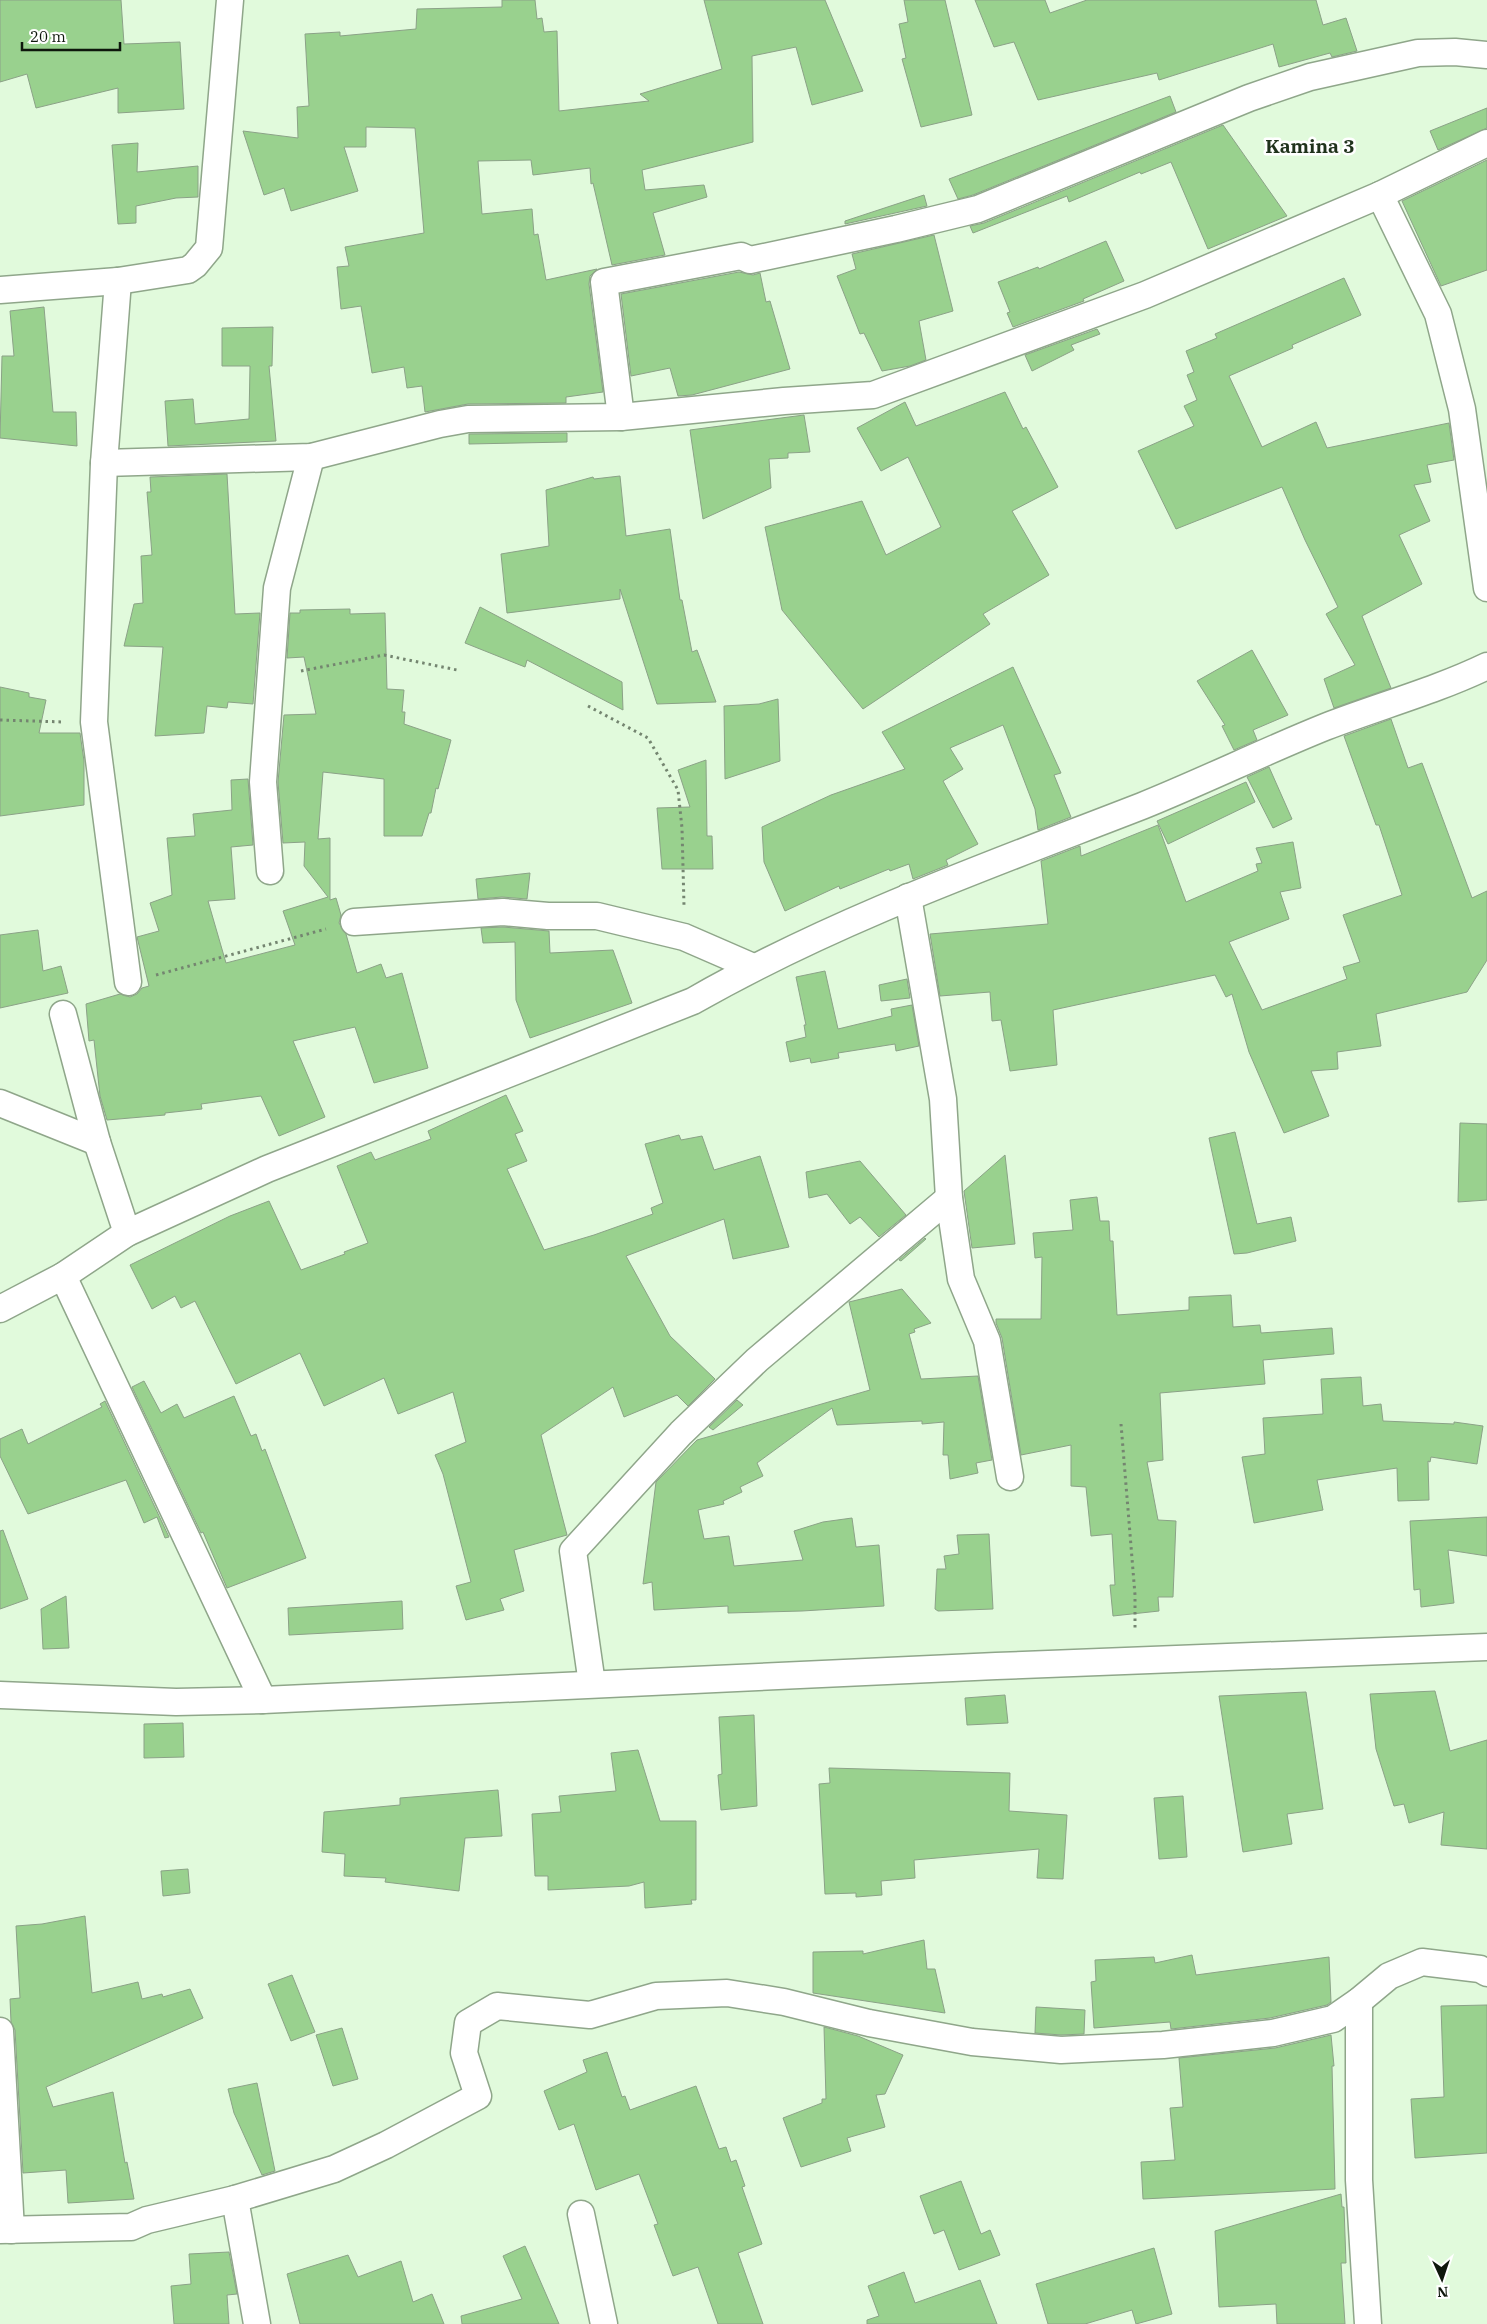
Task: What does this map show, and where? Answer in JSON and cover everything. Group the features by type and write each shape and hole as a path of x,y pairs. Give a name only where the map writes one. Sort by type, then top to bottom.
{"street":[{"path":"0,290 118,281 188,270 195,265 209,248 230,0"},
{"path":"620,417 604,282 741,256 750,260 896,230 978,209 1249,98 1310,77 1418,53 1454,52 1487,55"},
{"path":"104,463 311,457 440,424 468,419 620,417 784,401 872,395 1145,296 1380,195 1487,143"},
{"path":"1380,195 1438,314 1462,409 1487,588"},
{"path":"118,281 104,463 94,722 128,982"},
{"path":"270,871 263,782 277,588 311,457"},
{"path":"0,1309 63,1276 127,1233 267,1169 694,1001 753,967 908,897 1166,796 1325,727 1460,679 1487,666"},
{"path":"908,897 943,1099 949,1198 961,1279 987,1341 1010,1477"},
{"path":"354,922 503,912 548,916 597,916 684,937 753,967"},
{"path":"63,1014 97,1142 127,1233"},
{"path":"0,1103 97,1142"},
{"path":"592,1684 574,1551 681,1433 757,1360 949,1198"},
{"path":"63,1276 262,1700"},
{"path":"0,1695 176,1702 262,1700 592,1684 1487,1647"},
{"path":"0,2031 6,2230 131,2227 147,2220 235,2199 334,2169 394,2141 478,2096 464,2052 468,2023 497,2006 590,2015 656,1996 727,1993 784,2002 869,2023 972,2042 1061,2050 1163,2045 1273,2033 1333,2020 1388,1976 1422,1962 1480,1970 1487,1973"},
{"path":"1359,2001 1359,2180 1368,2324"},
{"path":"235,2199 257,2324"},
{"path":"581,2214 604,2324"}],"path":[{"path":"271,676 384,655 457,670"},
{"path":"588,706 648,738 678,790 682,828 684,937"},
{"path":"0,720 94,722"},
{"path":"128,982 354,922"},
{"path":"1121,1424 1134,1595 1135,1661"}],"building":[{"path":"0,0 121,0 124,44 180,42 184,109 118,113 118,88 36,108 27,74 0,82"},
{"path":"502,0 535,0 537,19 542,18 544,32 557,31 559,111 649,101 640,94 722,69 704,0 825,0 863,91 812,105 796,47 752,56 753,142 642,170 645,190 704,185 707,197 653,213 665,255 612,265 593,183 591,184 590,168 533,175 531,160 478,161 482,214 532,209 534,235 538,234 546,280 597,269 590,276 589,284 603,392 566,397 566,403 468,404 425,412 422,386 407,388 404,367 372,373 361,306 341,309 337,267 349,266 345,247 424,233 415,128 366,127 366,147 344,147 358,191 291,211 284,188 264,195 243,131 298,138 297,107 309,106 305,34 340,32 340,36 416,29 417,9 502,7"},
{"path":"904,0 945,0 972,115 921,127 902,59 906,58 899,24 908,22"},
{"path":"975,0 1045,0 1050,13 1087,0 1316,0 1323,25 1346,18 1357,51 1332,57 1330,53 1279,67 1273,44 1159,80 1157,73 1038,100 1014,42 994,47"},
{"path":"1170,96 1176,112 973,195 958,199 949,179"},
{"path":"1487,108 1487,128 1438,150 1430,131"},
{"path":"1223,125 1287,216 1208,249 1171,162 1141,174 1140,172 1069,202 1067,196 973,233 970,226 984,223"},
{"path":"138,143 137,172 198,166 198,197 176,198 136,206 136,223 118,224 112,145"},
{"path":"1487,160 1487,270 1441,286 1402,201"},
{"path":"924,195 927,206 845,224 845,221"},
{"path":"934,235 953,311 919,321 926,360 910,366 882,371 864,333 860,334 837,276 856,269 852,254"},
{"path":"1106,241 1124,281 1083,299 1084,301 1013,327 1007,313 1010,312 998,282 1038,267 1039,269"},
{"path":"739,272 753,275 760,273 766,302 770,301 790,369 692,395 678,396 670,368 631,376 621,294"},
{"path":"1344,278 1361,315 1292,345 1293,348 1229,376 1262,447 1316,422 1327,448 1449,423 1454,460 1427,465 1431,482 1414,485 1430,521 1399,535 1422,584 1362,616 1391,688 1334,708 1324,679 1355,665 1326,614 1338,607 1305,540 1282,487 1176,529 1138,451 1194,426 1184,406 1197,400 1187,375 1194,372 1186,351 1217,338 1215,334"},
{"path":"44,307 53,412 76,412 77,446 0,438 2,356 14,356 10,311"},
{"path":"273,327 272,366 269,366 276,441 168,446 165,401 193,399 195,424 249,419 250,366 222,366 222,328"},
{"path":"1097,329 1100,334 1071,345 1074,350 1032,371 1025,355"},
{"path":"1005,392 1023,429 1026,427 1058,487 1012,511 1049,575 983,614 990,624 863,709 782,610 765,527 862,501 886,555 941,527 908,457 881,471 857,428 905,402 916,426"},
{"path":"804,415 810,452 788,453 788,458 769,459 771,488 703,519 690,430"},
{"path":"567,433 567,442 469,444 469,434"},
{"path":"227,474 235,614 260,613 253,704 228,702 227,708 207,706 204,733 155,736 163,647 124,646 134,604 143,603 141,556 152,555 147,492 151,492 150,477"},
{"path":"620,476 626,536 670,529 680,600 682,600 692,652 697,650 716,702 657,704 620,589 620,599 507,613 501,554 549,546 546,490 593,477 594,479"},
{"path":"480,607 622,682 623,710 527,660 525,667 465,643"},
{"path":"350,609 350,614 385,613 387,689 404,690 402,712 405,712 404,724 451,740 438,789 436,788 431,813 429,813 422,836 384,836 384,779 323,772 318,839 330,838 330,900 336,898 341,915 339,923 346,934 357,973 381,964 386,978 402,973 428,1068 374,1083 355,1027 293,1041 325,1117 279,1136 261,1096 201,1104 202,1109 165,1113 165,1115 107,1120 100,1096 94,1040 89,1041 86,1004 120,994 130,997 137,994 142,988 149,986 137,937 159,931 150,903 172,895 167,838 195,836 193,814 232,810 231,780 248,779 253,845 231,847 235,899 208,901 226,963 295,945 283,911 328,897 304,866 305,842 283,843 278,782 284,715 316,714 304,657 287,658 290,613 300,613 300,610"},
{"path":"1252,650 1288,715 1253,730 1257,740 1234,750 1222,726 1225,725 1197,681"},
{"path":"1013,667 1061,773 1054,775 1071,817 1038,830 1035,809 1003,725 950,748 963,769 943,781 978,844 946,860 948,865 913,879 909,864 890,871 889,869 840,889 839,886 785,911 764,862 762,827 831,795 905,769 882,732"},
{"path":"0,687 29,693 29,697 46,700 39,733 80,733 84,761 84,805 0,816"},
{"path":"778,699 780,761 725,779 724,706 759,704"},
{"path":"1391,719 1408,768 1422,763 1472,898 1487,891 1487,960 1467,992 1376,1014 1381,1046 1337,1052 1338,1069 1311,1071 1329,1116 1284,1133 1249,1052 1232,994 1226,997 1215,975 1053,1010 1057,1065 1010,1071 1001,1020 992,1021 990,992 940,996 930,934 1048,924 1041,861 1080,846 1081,856 1158,825 1186,902 1258,871 1256,864 1262,863 1256,848 1293,842 1301,888 1280,892 1289,919 1229,942 1262,1010 1347,979 1343,967 1360,962 1343,915 1402,895 1379,825 1376,825 1344,736"},
{"path":"706,760 707,836 712,836 713,869 662,869 657,808 690,807 678,770"},
{"path":"1269,767 1292,819 1273,828 1247,777"},
{"path":"1246,782 1255,802 1168,844 1157,821"},
{"path":"530,873 527,899 502,897 478,899 476,879"},
{"path":"503,927 549,931 550,953 613,950 632,1003 530,1038 516,1000 515,942 483,943 481,928"},
{"path":"38,930 43,971 61,966 68,993 0,1008 0,935"},
{"path":"825,971 838,1029 892,1016 891,1009 912,1005 919,1046 896,1051 895,1044 838,1053 839,1058 811,1063 810,1058 790,1062 786,1042 806,1037 804,1025 806,1025 796,977"},
{"path":"907,979 910,998 881,1001 879,985"},
{"path":"506,1095 523,1131 515,1134 527,1161 507,1169 544,1250 653,1214 651,1208 663,1203 645,1144 679,1135 681,1140 702,1136 714,1170 760,1156 789,1247 733,1259 724,1219 626,1256 670,1336 715,1379 688,1406 677,1395 624,1417 613,1387 541,1435 567,1535 514,1550 524,1591 500,1599 504,1610 466,1620 456,1586 471,1582 443,1474 435,1455 466,1442 453,1392 398,1414 384,1378 324,1406 300,1353 236,1384 195,1301 181,1308 175,1296 152,1309 130,1265 230,1216 269,1201 301,1270 345,1254 344,1252 368,1243 337,1166 371,1152 375,1160 431,1139 428,1131"},
{"path":"1460,1123 1487,1124 1487,1200 1458,1202"},
{"path":"1235,1132 1257,1224 1291,1217 1296,1241 1247,1253 1234,1254 1209,1138"},
{"path":"1005,1155 1015,1244 972,1248 964,1191"},
{"path":"860,1161 906,1215 879,1237 860,1217 850,1224 827,1194 809,1198 806,1172"},
{"path":"1097,1197 1100,1221 1109,1221 1110,1241 1113,1241 1117,1315 1189,1310 1189,1297 1231,1295 1233,1327 1260,1325 1261,1333 1332,1328 1334,1354 1263,1360 1265,1384 1160,1393 1163,1460 1147,1462 1158,1520 1176,1521 1173,1597 1158,1597 1159,1611 1113,1616 1110,1585 1115,1585 1112,1534 1091,1536 1086,1487 1071,1486 1071,1445 1021,1455 1002,1338 996,1323 996,1319 1041,1319 1042,1257 1035,1258 1033,1233 1073,1230 1070,1200"},
{"path":"925,1238 901,1261 899,1260"},
{"path":"902,1289 931,1323 914,1329 915,1332 909,1334 921,1379 978,1376 992,1460 976,1463 978,1473 950,1479 948,1455 943,1455 944,1422 922,1424 922,1421 837,1425 832,1408 757,1463 763,1476 740,1487 742,1492 723,1501 724,1504 698,1510 704,1539 729,1536 734,1566 803,1560 794,1531 823,1522 852,1518 856,1547 879,1545 884,1606 728,1613 728,1606 654,1610 652,1582 643,1584 656,1482 697,1440 870,1390 849,1302"},
{"path":"1361,1377 1363,1406 1381,1404 1383,1421 1454,1424 1454,1422 1483,1426 1477,1464 1431,1457 1430,1462 1428,1461 1429,1500 1398,1501 1397,1468 1317,1480 1323,1510 1254,1523 1242,1457 1265,1454 1263,1418 1323,1414 1321,1379"},
{"path":"144,1381 161,1413 177,1404 184,1418 234,1396 251,1436 256,1434 262,1451 265,1449 306,1558 227,1588 203,1532 201,1533 132,1387"},
{"path":"737,1400 743,1405 713,1430 709,1427"},
{"path":"105,1401 169,1537 165,1538 157,1517 144,1523 126,1480 28,1514 0,1456 0,1439 22,1429 28,1444 102,1407 100,1404"},
{"path":"1487,1517 1487,1556 1448,1550 1454,1603 1421,1607 1420,1589 1414,1590 1410,1521"},
{"path":"3,1530 28,1599 0,1609 0,1531"},
{"path":"989,1534 993,1609 938,1611 935,1609 937,1569 946,1569 944,1556 959,1554 957,1535"},
{"path":"66,1596 69,1648 43,1649 41,1609"},
{"path":"402,1601 403,1629 289,1635 288,1608"},
{"path":"1435,1691 1450,1751 1487,1740 1487,1849 1441,1845 1444,1812 1409,1823 1404,1804 1394,1806 1376,1749 1370,1694"},
{"path":"1306,1692 1323,1809 1287,1814 1292,1844 1243,1852 1219,1696"},
{"path":"1005,1695 1008,1723 967,1725 965,1698"},
{"path":"754,1715 757,1806 721,1810 718,1775 722,1774 719,1717"},
{"path":"183,1723 184,1757 144,1758 144,1724"},
{"path":"638,1750 660,1821 696,1821 696,1900 691,1900 692,1904 645,1908 644,1882 629,1886 548,1890 548,1876 535,1876 532,1814 561,1812 559,1796 616,1791 611,1753"},
{"path":"829,1768 1010,1773 1009,1811 1067,1815 1063,1879 1037,1878 1039,1849 914,1860 915,1878 881,1881 882,1895 856,1897 856,1893 825,1894 819,1784 830,1783"},
{"path":"498,1790 502,1836 465,1838 459,1891 385,1882 386,1878 344,1876 345,1854 322,1852 324,1812 400,1805 400,1798"},
{"path":"1183,1796 1187,1857 1159,1859 1154,1798"},
{"path":"188,1869 190,1893 163,1896 161,1871"},
{"path":"85,1916 92,1993 138,1982 142,1999 162,1994 163,1997 190,1989 203,2018 46,2087 53,2107 113,2092 125,2163 127,2162 134,2199 68,2203 66,2170 23,2173 15,2030 11,2022 10,1999 20,1998 16,1926 42,1924"},
{"path":"924,1940 927,1969 935,1969 945,2013 813,1993 813,1952 863,1951 863,1954"},
{"path":"1192,1955 1196,1975 1329,1957 1331,2002 1327,2005 1270,2018 1171,2029 1170,2022 1094,2028 1091,1982 1096,1981 1095,1960 1154,1957 1155,1963"},
{"path":"292,1975 315,2032 291,2041 268,1984"},
{"path":"1487,2005 1487,2153 1415,2158 1411,2099 1444,2097 1441,2006"},
{"path":"1036,2007 1085,2010 1084,2034 1035,2033"},
{"path":"824,2027 858,2036 903,2055 885,2094 876,2095 885,2127 847,2138 851,2151 801,2167 783,2118 822,2103 822,2099 826,2099"},
{"path":"342,2028 358,2079 333,2086 316,2035"},
{"path":"1331,2035 1334,2066 1332,2066 1335,2189 1143,2199 1141,2162 1175,2160 1170,2108 1183,2107 1179,2058 1275,2048"},
{"path":"607,2052 622,2097 625,2096 630,2110 696,2086 719,2149 726,2147 731,2162 736,2160 745,2186 742,2187 762,2244 738,2253 763,2324 718,2324 698,2267 673,2276 654,2225 658,2224 639,2174 596,2190 574,2124 559,2130 544,2091 587,2072 583,2060"},
{"path":"257,2083 275,2171 262,2175 234,2113 228,2089"},
{"path":"961,2181 981,2234 990,2230 1000,2255 959,2270 944,2230 934,2234 920,2196"},
{"path":"1341,2194 1342,2207 1344,2207 1346,2263 1341,2263 1345,2324 1277,2324 1276,2304 1219,2307 1215,2231"},
{"path":"525,2246 559,2324 462,2324 461,2316 522,2299 503,2256"},
{"path":"1154,2248 1172,2314 1136,2324 1132,2310 1085,2324 1048,2324 1036,2284"},
{"path":"229,2252 237,2294 227,2295 229,2324 174,2324 171,2286 191,2284 189,2254"},
{"path":"348,2255 358,2277 401,2261 413,2302 432,2294 444,2324 300,2324 287,2274"},
{"path":"904,2272 915,2303 980,2280 997,2324 867,2324 867,2320 879,2316 868,2286"}],"district":[{"name":"Kamina 3","path":"1310,146"}]}
